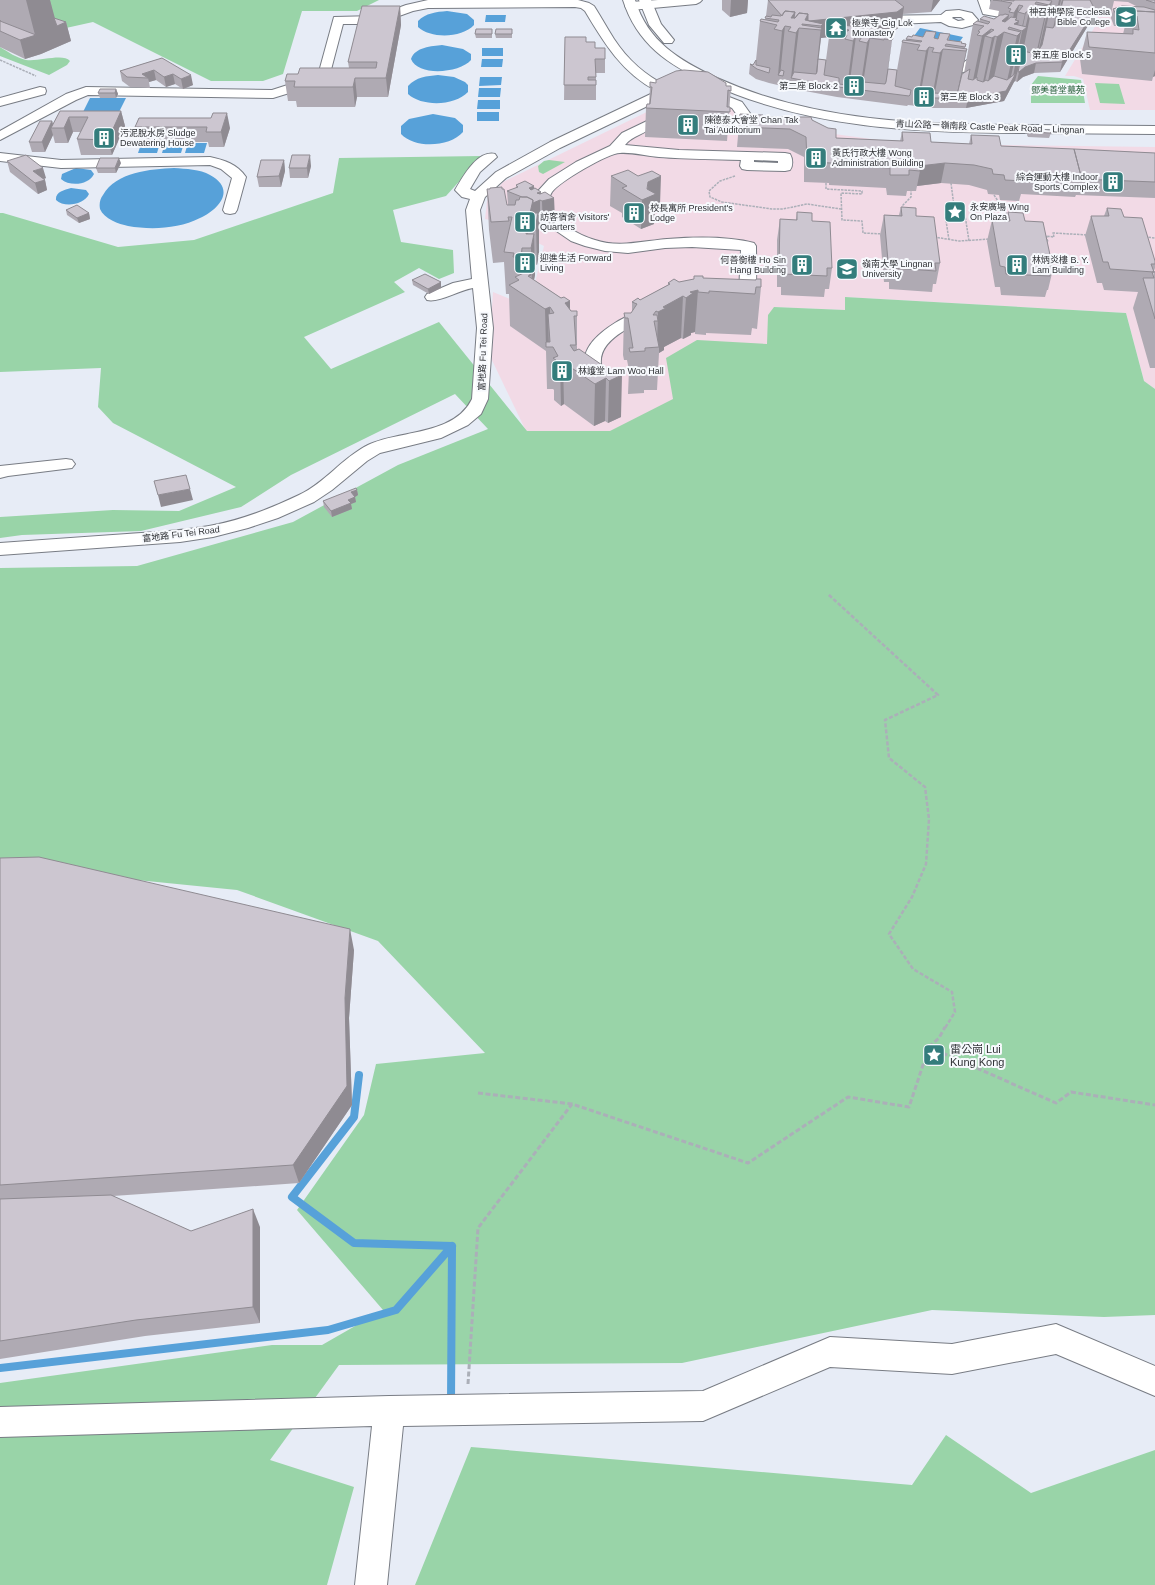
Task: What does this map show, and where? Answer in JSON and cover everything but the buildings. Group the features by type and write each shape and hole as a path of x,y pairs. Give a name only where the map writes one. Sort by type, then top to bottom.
{"street":[{"path":"630,3 696,0"},
{"path":"958,13 964,0"},
{"path":"939,64 953,70 964,68 974,61 997,31 1008,15 987,11 984,0"},
{"path":"0,136 71,97 86,91 273,94 308,83 322,82 338,20 377,20 410,8 428,4 528,1 575,3 585,5 590,9 609,41 625,61 648,82 668,90 714,96 737,105 749,121"},
{"name":"青山公路－嶺南段 Castle Peak Road – Lingnan","path":"646,2 659,30 671,43 682,51 708,67 739,82 797,100 844,109 915,118 967,120 1155,121"},
{"name":"青山公路－嶺南段 Castle Peak Road – Lingnan","path":"630,3 637,23 649,39 667,55 702,76 743,93 780,105 878,123 937,127 1155,130"},
{"path":"858,19 897,20 944,18 950,14 958,13 969,16 971,18 971,22"},
{"path":"944,18 947,22 955,24 965,24 971,22 997,31"},
{"path":"943,80 955,75 953,70"},
{"path":"490,157 473,172 462,190 467,194 478,196 493,181 515,166 668,90 702,76"},
{"path":"0,102 40,85"},
{"path":"725,125 749,121 783,128"},
{"path":"623,149 627,136 647,125"},
{"path":"555,145 590,162"},
{"path":"720,305 735,304 745,298 749,246 683,242 634,248 613,248 593,244 576,238 549,218 542,208 541,202 544,192 552,182 590,162 623,149 653,152 744,155"},
{"path":"0,157 61,164 210,161 225,165 234,170 239,177 238,188 230,210"},
{"path":"515,166 533,175"},
{"name":"富地路 Fu Tei Road","path":"0,549 180,536 213,531 241,524 279,511 308,498 326,486 361,457 374,450 389,444 436,434 455,426 467,418 475,410 481,393 485,328 473,210 478,196"},
{"path":"433,297 458,286 481,282"},
{"path":"609,396 593,363 593,356 599,344 611,333 654,311 666,308"},
{"path":"0,473 3,471 66,464"},
{"path":"0,1422 389,1411 703,1406 830,1352 952,1359 1056,1339 1155,1381"},
{"path":"371,1585 389,1411"}],"path":[{"path":"0,60 40,85"},
{"path":"737,175 720,181 709,191 710,197 722,202 772,209 783,209 807,204 842,209"},
{"path":"826,183 826,189 862,191 862,194 841,193 842,220 862,221 863,233 885,234"},
{"path":"951,183 955,215"},
{"path":"902,214 903,205 911,197 911,191"},
{"path":"994,195 995,201 1005,210 1009,219"},
{"path":"949,240 945,214 965,215 969,241"},
{"path":"1040,241 1048,242 1046,236 1054,236 1053,233 1092,235"},
{"path":"931,236 949,240 969,241 994,239"},
{"path":"1139,237 1155,238"},
{"path":"478,1093 572,1104 748,1163 848,1097 909,1107 929,1047 939,1038 955,1012 952,992 913,969 889,934 912,897 926,864 929,819 925,787 890,758 885,720 938,695 830,595"},
{"path":"929,1047 1056,1103 1071,1092 1155,1105"},
{"path":"466,1410 478,1228 572,1104"}],"shaded area":[{"path":"1090,0 1147,0 1155,28 1107,25 1155,31 1155,110 1090,110 1083,79 1074,76 1065,76 1099,20"},
{"name":"嶺南大學 Lingnan University","path":"707,100 751,115 834,134 879,140 924,144 1155,147 1155,389 1144,381 1126,313 845,297 845,310 774,307 807,432 526,431 489,354 493,292 529,307 544,246 494,221 485,219 487,201 503,182 655,108"}],"green space":[{"path":"29,0 379,0 357,11 302,11 283,74 263,81 211,81 93,22 66,28"},
{"path":"0,47 26,60 62,58 70,61 67,65 49,75 0,56"},
{"name":"鄧美善堂墓苑","path":"1038,76 1081,80 1085,103 1031,103 1031,85"},
{"path":"1095,83 1119,84 1125,104 1100,103"},
{"path":"482,156 446,196 393,210 401,242 453,250 454,273 439,279 419,268 394,282 405,292 304,337 331,369 439,322 527,431 610,431 673,399 666,358 697,340 767,344 768,315 774,307 845,310 845,297 1126,313 1144,381 1155,389 1155,1315 1104,1317 932,1310 682,1363 339,1365 270,1460 354,1487 327,1585 0,1585 0,1383 272,1345 322,1345 383,1310 297,1210 364,1115 376,1064 485,1053 378,941 237,890 27,869 0,870 0,568 137,566 293,522 398,465 488,429 455,394 291,475 241,507 141,531 22,535 0,538 0,517 113,510 179,511 236,487 113,423 98,407 101,368 0,372 0,213 118,247 194,240 333,193 339,158"},
{"path":"549,160 565,162 543,174 539,172 538,166 544,161"},
{"path":"946,1435 1031,1493 1155,1450 1155,1585 415,1585 471,1447 912,1485"}],"water":[{"path":"447,11 467,14 474,20 474,25 469,29 454,35 431,34 418,27 418,21 424,16 435,12"},
{"path":"486,15 506,15 505,22 485,22"},
{"path":"920,28 963,37 956,47 914,36"},
{"path":"442,45 463,49 471,54 471,60 458,68 430,71 415,65 411,59 416,52 420,50"},
{"path":"482,48 503,48 503,56 482,56"},
{"path":"482,59 503,59 502,67 481,67"},
{"path":"438,75 454,77 465,82 468,85 468,92 455,100 438,103 421,101 408,94 408,86 411,83 418,79"},
{"path":"480,77 502,77 501,85 479,86"},
{"path":"479,88 501,88 500,97 478,97"},
{"path":"90,98 126,98 118,114 82,114"},
{"path":"478,100 500,100 500,109 477,109"},
{"path":"477,112 499,112 499,121 477,121"},
{"path":"433,114 455,118 463,125 463,132 450,141 432,144 415,142 407,139 401,134 401,126 409,119"},
{"path":"160,143 157,153 138,153 141,144"},
{"path":"165,143 184,143 181,153 162,153"},
{"path":"188,143 207,143 204,153 185,153"},
{"path":"76,168 91,170 94,174 88,181 79,184 65,182 61,179 62,174"},
{"path":"174,168 202,172 218,180 224,192 219,204 207,214 192,222 164,228 128,226 112,220 102,213 100,209 101,198 109,187 116,181 135,173 155,169"},
{"path":"71,188 86,190 89,194 83,201 69,205 56,200 58,193"}],"waterway":[{"path":"359,1075 354,1117 292,1197 354,1243 452,1246"},
{"path":"0,1368 328,1330 396,1310 452,1246"},
{"path":"451,1403 452,1246"}],"place":[{"name":"神召神學院 Ecclesia Bible College","path":"1126,17"},
{"name":"極樂寺 Gig Lok Monastery","path":"836,28"},
{"name":"第五座 Block 5","path":"1016,55"},
{"name":"第二座 Block 2","path":"854,86"},
{"name":"第三座 Block 3","path":"924,97"},
{"name":"陳德泰大會堂 Chan Tak Tai Auditorium","path":"688,125"},
{"name":"污泥脫水房 Sludge Dewatering House","path":"104,138"},
{"name":"黃氏行政大樓 Wong Administration Building","path":"816,158"},
{"name":"綜合運動大樓 Indoor Sports Complex","path":"1113,182"},
{"name":"永安廣場 Wing On Plaza","path":"955,212"},
{"name":"校長寓所 President's Lodge","path":"634,213"},
{"name":"訪客宿舍 Visitors' Quarters","path":"525,222"},
{"name":"迎進生活 Forward Living","path":"525,263"},
{"name":"何善衡樓 Ho Sin Hang Building","path":"802,265"},
{"name":"林炳炎樓 B. Y. Lam Building","path":"1017,265"},
{"name":"嶺南大學 Lingnan University","path":"847,269"},
{"name":"林護堂 Lam Woo Hall","path":"562,371"},
{"name":"雷公崗 Lui Kung Kong","path":"934,1055"}]}
